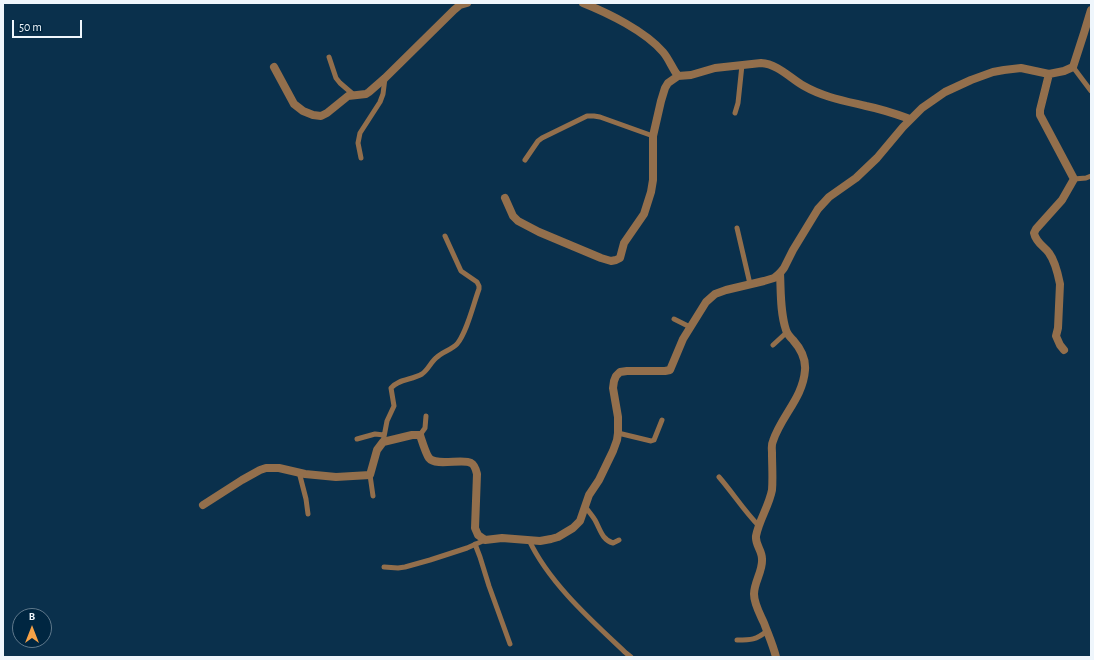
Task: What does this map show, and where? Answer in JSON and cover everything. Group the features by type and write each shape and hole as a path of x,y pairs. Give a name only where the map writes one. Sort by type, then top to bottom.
{"street":[{"path":"583,3 605,12 638,31 663,52 678,76"},
{"path":"274,67 294,104 298,108 314,115 321,116 348,96 366,94 385,78 454,10 462,4"},
{"path":"202,505 248,476 266,468 279,468 318,476 370,476 377,450 383,439 420,435 430,460 434,462 467,462 472,463 474,466 477,474 475,528 478,535 485,540 502,538 540,540 551,539 566,533 580,521 589,495 599,480 613,451 618,433 618,417 613,388 616,376 620,372 669,371 672,369 681,344 690,327 710,298 715,294 726,290 774,278 780,273 818,209 829,197 856,178 877,158 910,119 922,108 945,92 993,72 1022,68 1050,74 1064,71 1073,67 1091,10"},
{"path":"505,198 513,216 518,221 539,232 601,258 611,261 620,258 624,243 644,214 651,192 654,169 652,147 653,136 664,88 671,80 678,76 691,75 715,68 767,64 779,69 805,87 823,95 883,110 910,119"},
{"path":"1050,74 1040,115 1074,179 1062,200 1034,233 1035,239 1050,254 1059,278 1058,328 1056,336 1064,350"},
{"path":"776,657 757,608 754,596 754,590 763,560 756,541 761,519 772,490 772,442 783,418 794,404 801,390 805,372 803,354 795,342 786,333 782,312 780,273"}],"lane":[{"path":"329,57 336,78 354,95"},
{"path":"735,113 738,103 742,65"},
{"path":"1073,67 1091,91"},
{"path":"361,158 358,138 380,102 383,94 385,78"},
{"path":"525,160 538,141 542,138 582,118 590,116 621,124 653,136"},
{"path":"1074,179 1091,176"},
{"path":"738,228 750,284"},
{"path":"357,439 370,434 375,434 383,439 387,421 394,406 391,388 397,383 423,373 435,359 460,340 465,330 479,286 477,282 460,271 444,236"},
{"path":"674,319 690,327"},
{"path":"773,345 786,333"},
{"path":"420,435 425,428 426,416"},
{"path":"618,433 647,440 654,440 662,420"},
{"path":"299,472 308,514"},
{"path":"370,476 373,496"},
{"path":"719,478 731,491 748,516 759,526"},
{"path":"585,506 606,540 613,543 619,540"},
{"path":"384,567 398,568 424,562 461,550 485,540"},
{"path":"529,540 534,552 559,586 590,619 631,657"},
{"path":"475,544 510,644"},
{"path":"738,640 759,638 767,632"}]}
